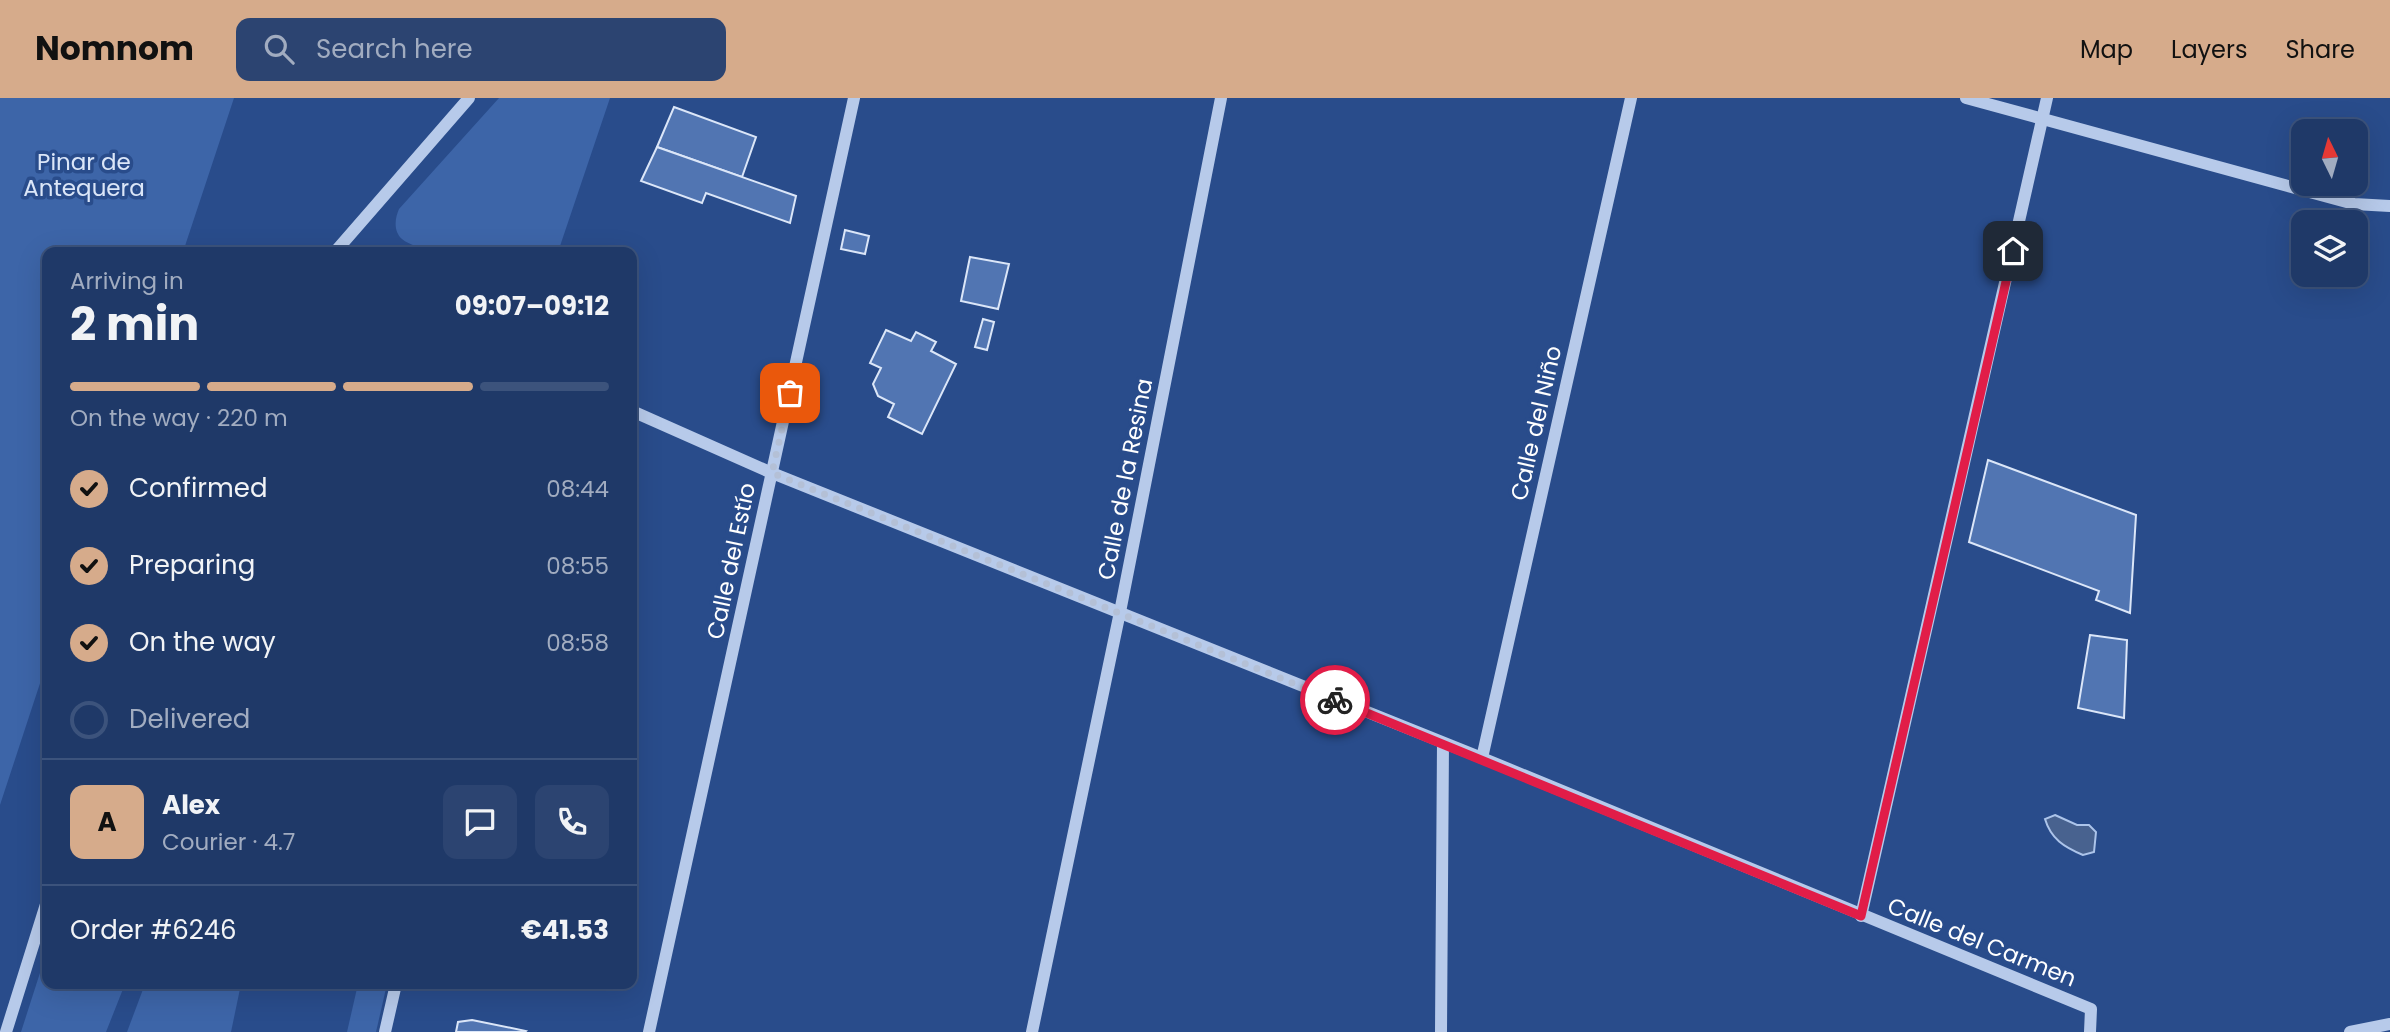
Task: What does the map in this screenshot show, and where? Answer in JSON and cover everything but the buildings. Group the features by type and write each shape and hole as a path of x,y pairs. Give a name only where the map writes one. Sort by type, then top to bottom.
{"street":[{"path":"339,247 469,98"},
{"name":"Calle del Estío","path":"649,1032 854,98"},
{"name":"Calle de la Resina","path":"1032,1032 1120,612 1221,98"},
{"name":"Calle del Niño","path":"1482,758 1631,98"},
{"path":"1966,98 2354,205 2390,206"},
{"path":"1861,916 2047,98"},
{"name":"Calle del Carmen","path":"637,413 772,473 1482,758 2091,1009 2090,1032"},
{"path":"1441,1032 1443,743"},
{"path":"6,1032 42,917"},
{"path":"386,1032 395,989"},
{"path":"2350,1032 2390,1024"}],"green space":[{"name":"Pinar de Antequera","path":"0,98 234,98 185,247 42,247 42,677 0,805"},
{"path":"499,98 610,98 560,247 414,246 402,239 397,232 399,209"},
{"path":"42,967 42,989 123,989 106,1032 21,1032"},
{"path":"143,989 240,989 231,1032 127,1032"},
{"path":"357,989 386,989 376,1032 347,1032"}],"shaded area":[{"path":"2055,815 2077,825 2089,825 2096,832 2094,852 2083,855 2059,842 2045,819"}],"way so far":[{"path":"790,393 772,473 1335,700"}],"route":[{"path":"1335,700 1482,758 1861,916 2013,251"}]}
